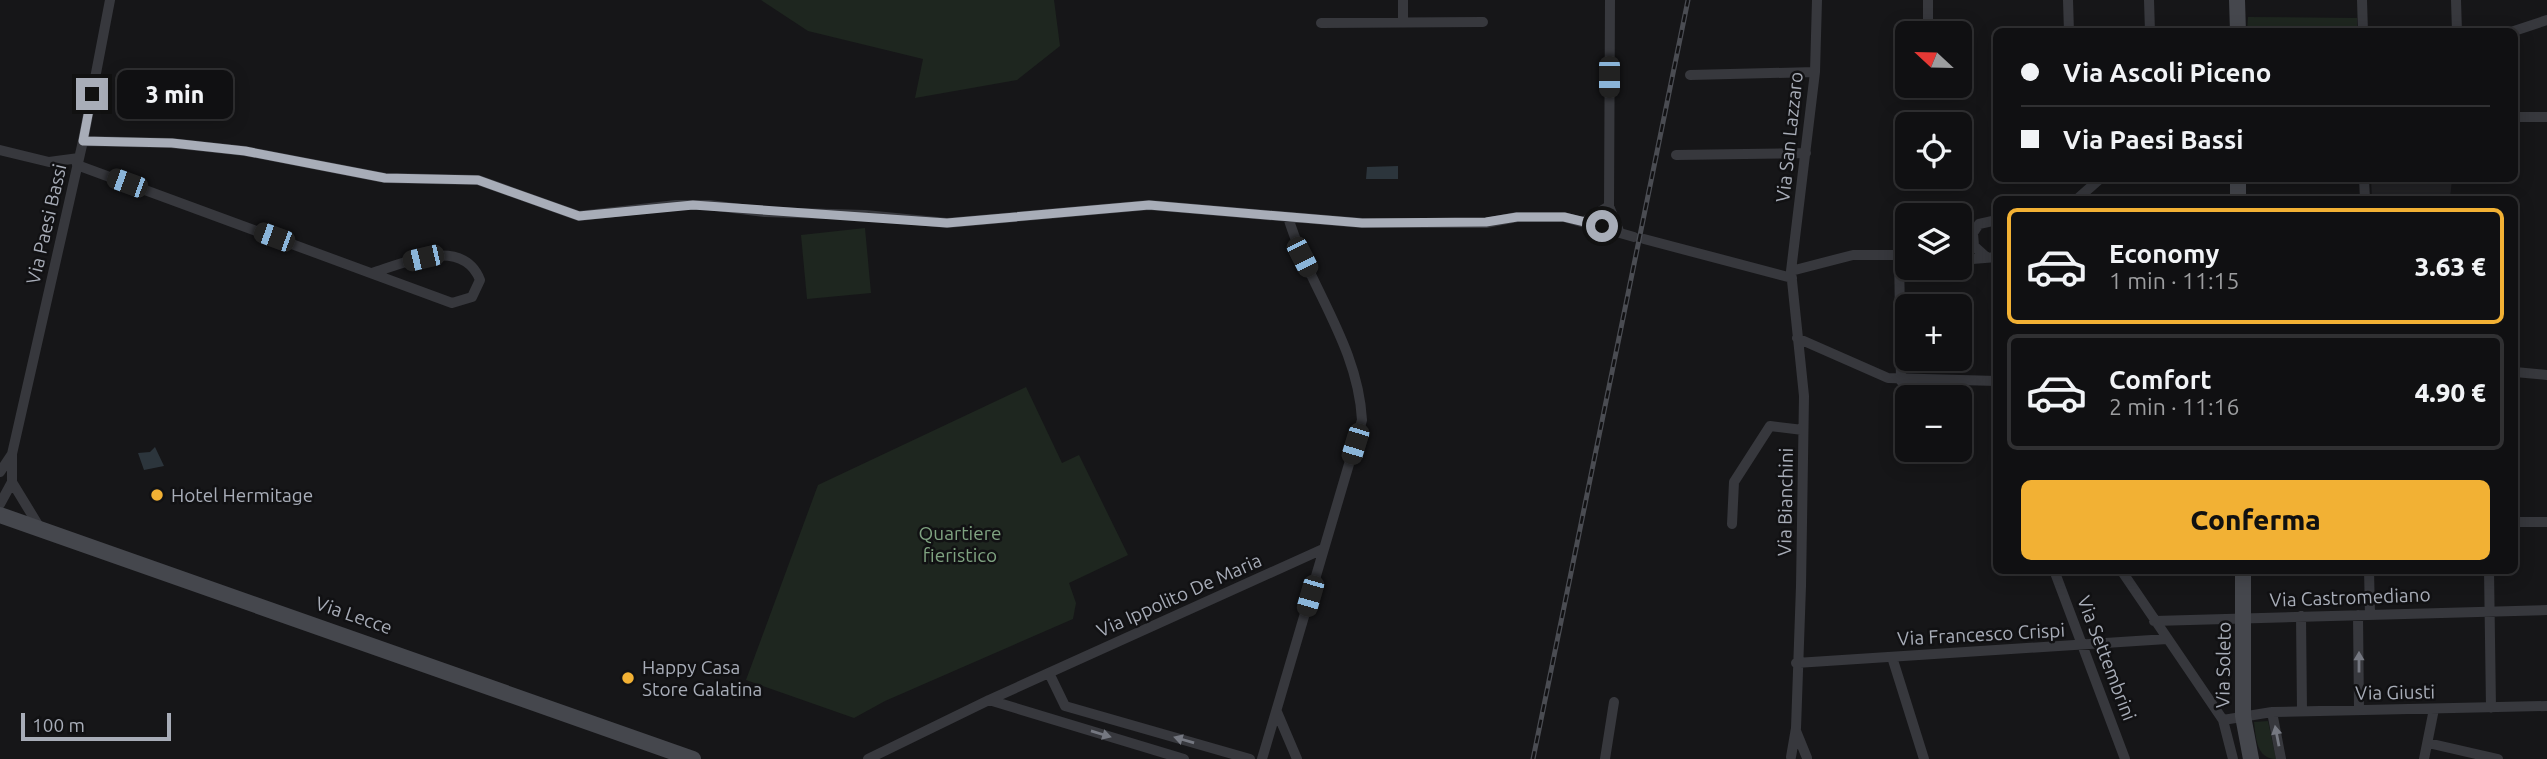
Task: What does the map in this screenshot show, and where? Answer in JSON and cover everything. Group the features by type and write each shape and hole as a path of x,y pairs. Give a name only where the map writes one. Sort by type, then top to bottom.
{"main road":[{"path":"2237,0 2238,28"},
{"name":"Via Lecce","path":"0,514 694,759"},
{"name":"Via Soleto","path":"2244,574 2243,716 2251,759"}],"street":[{"name":"Via Paesi Bassi","path":"0,504 12,482 12,454 83,141 110,0"},
{"path":"1403,0 1403,23"},
{"path":"1609,0 1609,206 1619,231"},
{"name":"Via San Lazzaro","path":"1792,274 1815,72 1816,0"},
{"path":"1927,0 1928,21"},
{"path":"2068,0 2068,28"},
{"path":"2150,0 2150,28"},
{"path":"2362,0 2363,28"},
{"path":"2456,0 2456,28"},
{"path":"2518,30 2547,20"},
{"path":"1321,23 1483,22"},
{"path":"1690,75 1815,72"},
{"path":"2518,117 2547,117"},
{"path":"83,141 172,143 245,151 385,178 478,180 579,216 676,205 709,205 765,212 865,215 947,223 1149,205 1362,223 1486,222 1564,217 1639,238 1792,274 1853,256 1895,254"},
{"path":"0,150 49,162 78,161 372,273 452,303 472,297 480,280 475,269 465,260 438,255 372,273"},
{"path":"1676,155 1806,153"},
{"path":"2081,196 2096,182"},
{"path":"1585,221 1609,206"},
{"path":"1262,759 1362,420 1360,396 1352,363 1295,243 1288,218"},
{"path":"1991,256 1974,246 1973,233 1979,224 1993,221"},
{"path":"1972,258 1991,256"},
{"name":"Via Bianchini","path":"1792,274 1804,396 1796,728"},
{"path":"1901,381 1904,280"},
{"path":"1797,338 1888,379 1993,382"},
{"path":"2518,372 2547,375"},
{"path":"1731,524 1734,482 1770,426 1803,430"},
{"name":"Via Paesi Bassi","path":"0,472 12,454"},
{"path":"12,482 41,529"},
{"path":"2518,523 2547,522"},
{"name":"Via Ippolito De Maria","path":"868,759 989,700 1324,549"},
{"name":"Via Settembrini","path":"2056,574 2125,759"},
{"path":"2124,574 2223,720 2233,759"},
{"path":"2359,710 2369,574"},
{"path":"2489,574 2491,708"},
{"name":"Via Castromediano","path":"2154,621 2547,610"},
{"path":"2301,616 2302,712"},
{"name":"Via Francesco Crispi","path":"1796,663 2167,639"},
{"path":"1892,657 1924,759"},
{"path":"1049,673 1065,706 1060,722"},
{"path":"989,700 1184,759"},
{"path":"1605,759 1614,702"},
{"path":"1065,706 1250,759"},
{"name":"Via Giusti","path":"2223,720 2272,712 2547,706"},
{"path":"2424,759 2434,709"},
{"path":"1277,712 1297,759"},
{"path":"2272,712 2281,759"},
{"path":"1796,728 1807,759 1790,758 1796,728"},
{"path":"2428,743 2498,759"}],"shaded area":[{"path":"1398,166 1398,179 1366,179 1367,167"},
{"path":"2371,182 2452,182 2450,196 2372,196"},
{"path":"155,447 164,466 144,470 138,453 150,452"}],"green space":[{"path":"761,0 1054,0 1060,46 1017,80 915,98 923,59 808,31"},
{"path":"2248,17 2357,18 2357,28 2247,28"},
{"path":"865,228 871,293 807,299 801,235"},
{"name":"Quartiere fieristico","path":"1026,387 1062,463 1079,455 1128,555 1069,583 1076,603 1073,619 885,701 854,718 746,680 818,485"},
{"path":"2268,721 2276,759 2264,755 2257,740 2254,722"}],"railway":[{"path":"1533,759 1688,0"}],"place":[{"name":"Hotel Hermitage","path":"157,495"},
{"name":"Happy Casa Store Galatina","path":"628,678"}],"route":[{"path":"92,94 83,141 172,143 245,151 385,178 478,180 544,206 579,216 676,205 709,205 765,212 865,215 947,223 1149,205 1362,223 1486,222 1517,217 1564,217 1602,226"}]}
